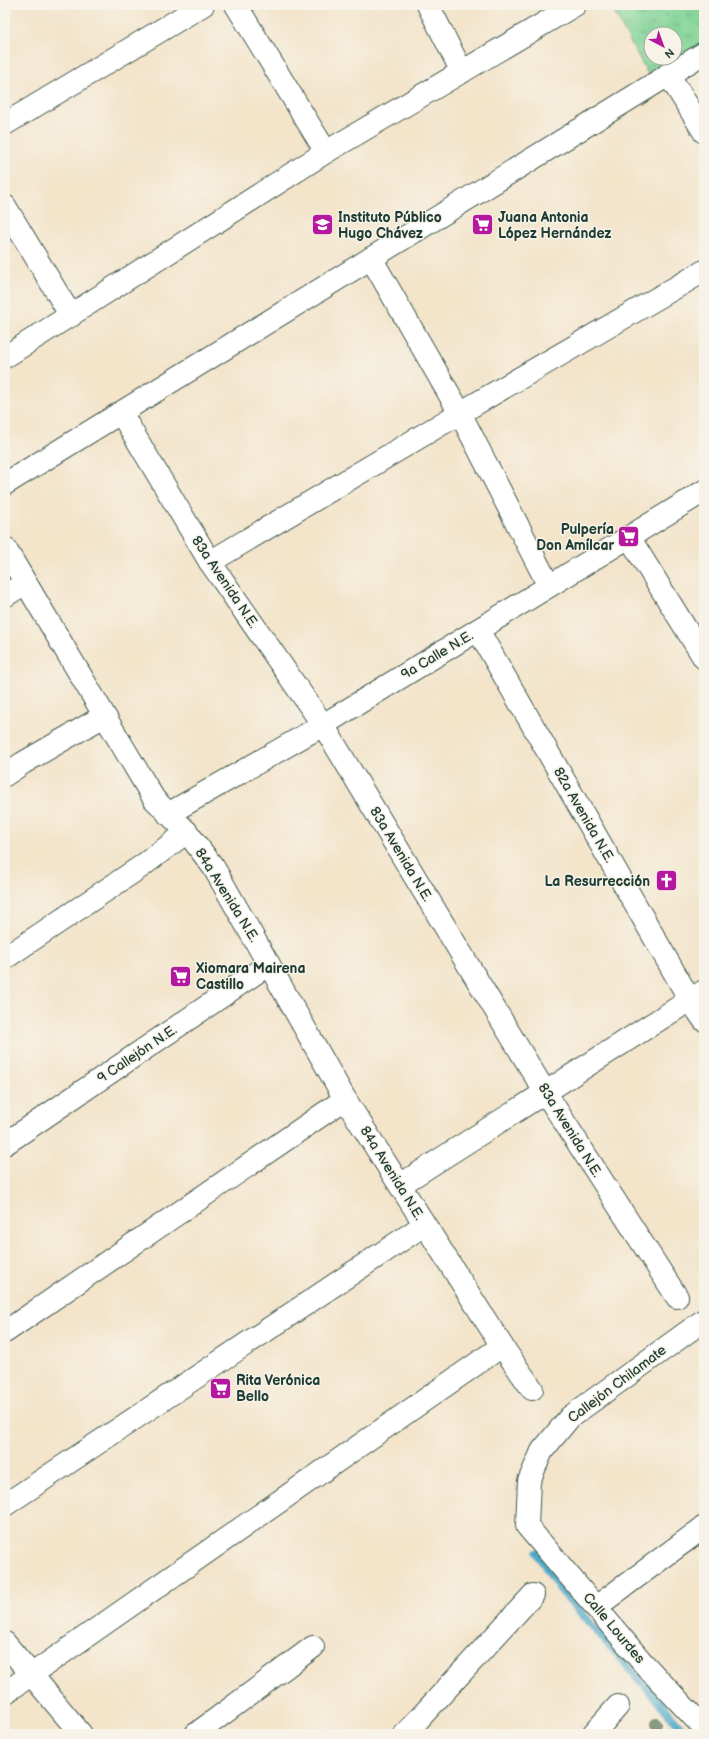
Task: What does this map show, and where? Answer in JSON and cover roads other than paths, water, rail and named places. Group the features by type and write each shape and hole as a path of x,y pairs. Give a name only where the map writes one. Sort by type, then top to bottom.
{"street":[{"path":"5,124 203,5"},
{"path":"236,5 326,152"},
{"path":"428,5 462,72"},
{"path":"5,357 326,152 575,5"},
{"path":"5,484 704,53"},
{"path":"668,74 704,132"},
{"path":"5,206 71,316"},
{"path":"371,258 460,413 549,586"},
{"path":"210,562 460,413 704,271"},
{"name":"83a Avenida N.E.","path":"121,413 210,562 323,725 546,1092 677,1297"},
{"name":"9a Calle N.E.","path":"168,814 323,725 704,491"},
{"path":"629,537 704,658"},
{"name":"84a Avenida N.E.","path":"5,548 154,799 187,832 214,868 345,1099 502,1346 532,1389"},
{"path":"5,596 26,582"},
{"name":"82a Avenida N.E.","path":"478,630 697,995 704,1020"},
{"path":"5,775 104,716"},
{"path":"5,958 142,866 187,832"},
{"name":"9 Callejón N.E.","path":"5,1144 269,964"},
{"path":"400,1185 697,995"},
{"path":"5,1332 345,1099"},
{"path":"5,1505 424,1225"},
{"name":"Callejón Chilamate","path":"527,1526 529,1480 542,1451 570,1417 704,1320"},
{"path":"5,1693 502,1346"},
{"name":"Calle Lourdes","path":"527,1526 643,1663 704,1728"},
{"path":"596,1607 704,1527"},
{"path":"405,1734 533,1595"},
{"path":"5,1643 81,1734"},
{"path":"196,1734 313,1647"},
{"path":"593,1734 618,1706"}],"waterway":[{"path":"537,1553 558,1587 687,1734"}],"place":[{"name":"Instituto Público Hugo Chávez","path":"322,225"},
{"name":"Juana Antonia López Hernández","path":"483,225"},
{"name":"Pulpería Don Amílcar","path":"629,537"},
{"name":"La Resurrección","path":"666,881"},
{"name":"Xiomara Mairena Castillo","path":"180,976"},
{"name":"Rita Verónica Bello","path":"221,1388"}]}
